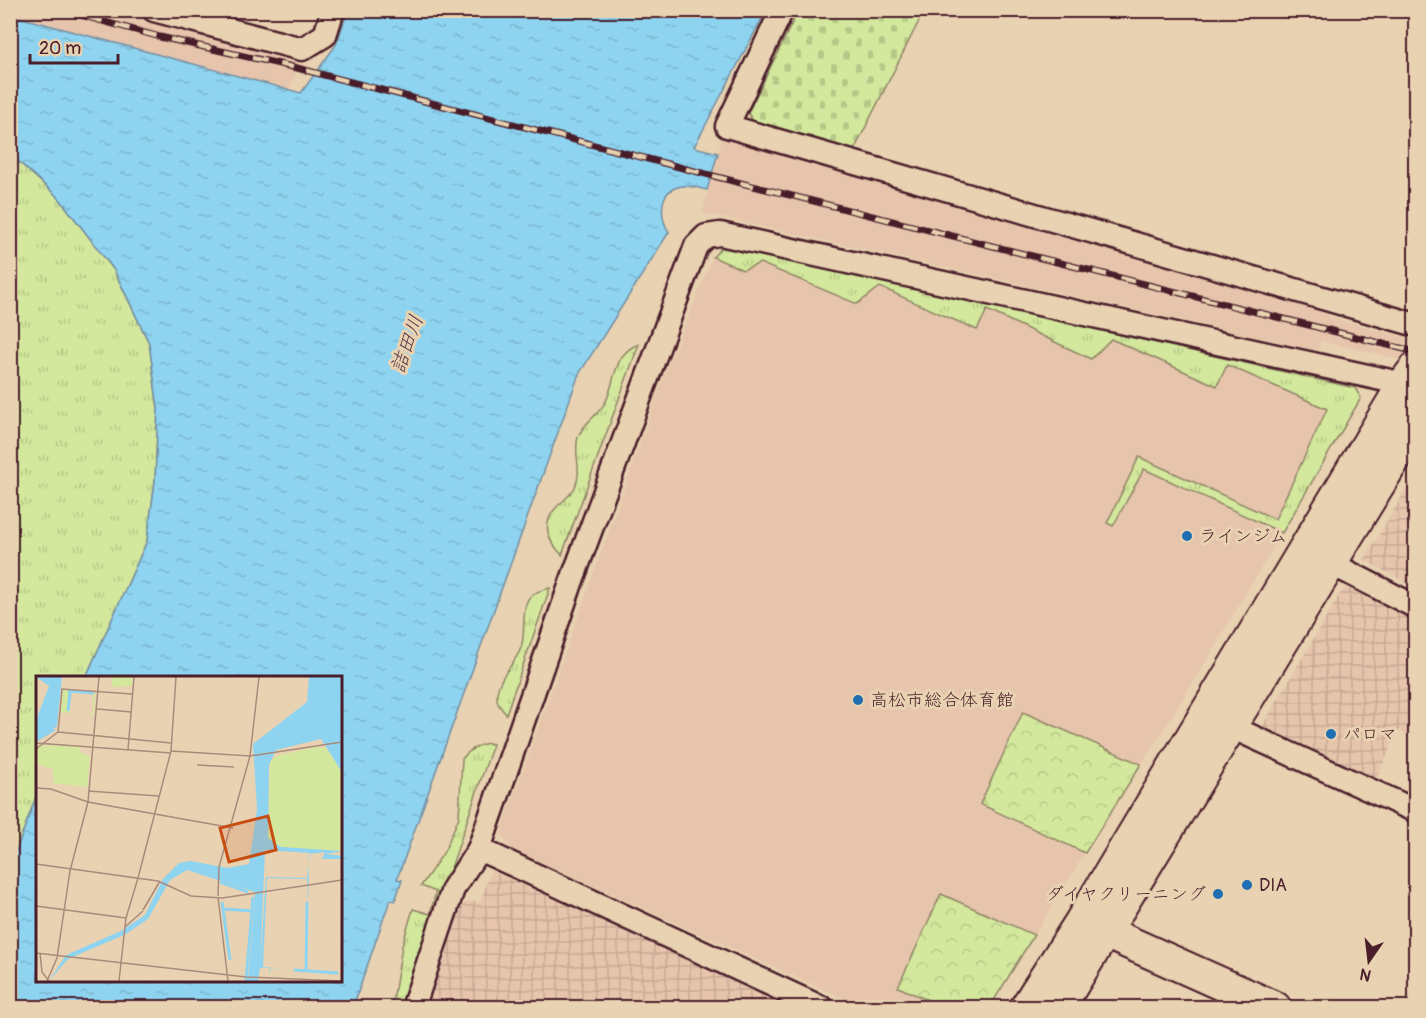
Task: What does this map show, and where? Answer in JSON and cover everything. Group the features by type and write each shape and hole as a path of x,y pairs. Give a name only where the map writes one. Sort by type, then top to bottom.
{"street":[{"path":"154,10 302,49 325,34 333,10"},
{"path":"782,10 727,126 1416,325"},
{"path":"413,1008 453,889 479,849 533,689 696,246 706,236 720,234 1410,376 1093,927 1058,1008"},
{"path":"1026,1008 1093,927 1229,726 1416,423"},
{"path":"1330,562 1416,607"},
{"path":"1229,726 1416,811"},
{"path":"479,849 822,1008"},
{"path":"1093,927 1275,1008"}],"shaded area":[{"path":"10,11 116,11 302,57 289,91 16,17 11,15"},
{"path":"722,138 1332,306 1329,317 1415,340 1415,363 1321,341 1318,351 702,213"},
{"name":"高松市総合体育館","path":"722,247 735,247 1355,388 1361,398 1199,673 990,1007 863,1007 511,849 501,832 669,363 713,257"},
{"path":"1415,474 1415,587 1364,560"},
{"path":"1346,584 1415,618 1415,738 1398,731 1376,779 1261,728"},
{"path":"491,871 794,1007 425,1008 456,911 469,901 480,903"}],"green space":[{"path":"798,11 924,11 853,152 755,124 748,113"},
{"path":"11,155 59,198 114,270 149,343 158,408 155,481 147,541 86,676 36,676 36,797 11,865"},
{"path":"722,247 735,247 1355,388 1361,398 1282,533 1144,469 1113,526 1107,523 1139,457 1275,519 1327,409 1227,365 1217,386 1111,339 1091,359 987,310 977,330 880,287 857,304 760,263 743,270 713,257"},
{"path":"639,344 562,555 553,544 547,528 552,512 575,487 578,474 578,437 606,401 620,360 631,348"},
{"path":"550,588 506,714 498,702 498,687 521,648 527,602 533,594"},
{"path":"1023,712 1141,764 1085,853 980,804"},
{"path":"488,743 493,744 404,1007 392,1008 402,946 413,909 430,914 436,892 421,886 444,852 459,817 462,759 474,748"},
{"path":"941,894 1034,935 990,1007 944,1007 898,987"}],"water":[{"name":"詰田川","path":"348,11 766,11 694,147 718,153 707,190 681,186 667,194 663,213 669,232 579,374 397,879 402,880 395,901 390,900 353,1007 11,1007 11,865 36,797 36,982 342,982 342,676 86,676 147,541 155,481 158,408 149,343 114,270 59,198 11,155 11,15 301,93 336,45"}],"railway":[{"path":"62,10 160,37 297,68 733,181 1416,352"}],"place":[{"name":"ラインジム","path":"1187,536"},
{"name":"高松市総合体育館","path":"858,700"},
{"name":"パロマ","path":"1331,734"},
{"name":"DIA","path":"1247,885"},
{"name":"ダイヤクリーニング","path":"1218,894"}]}
